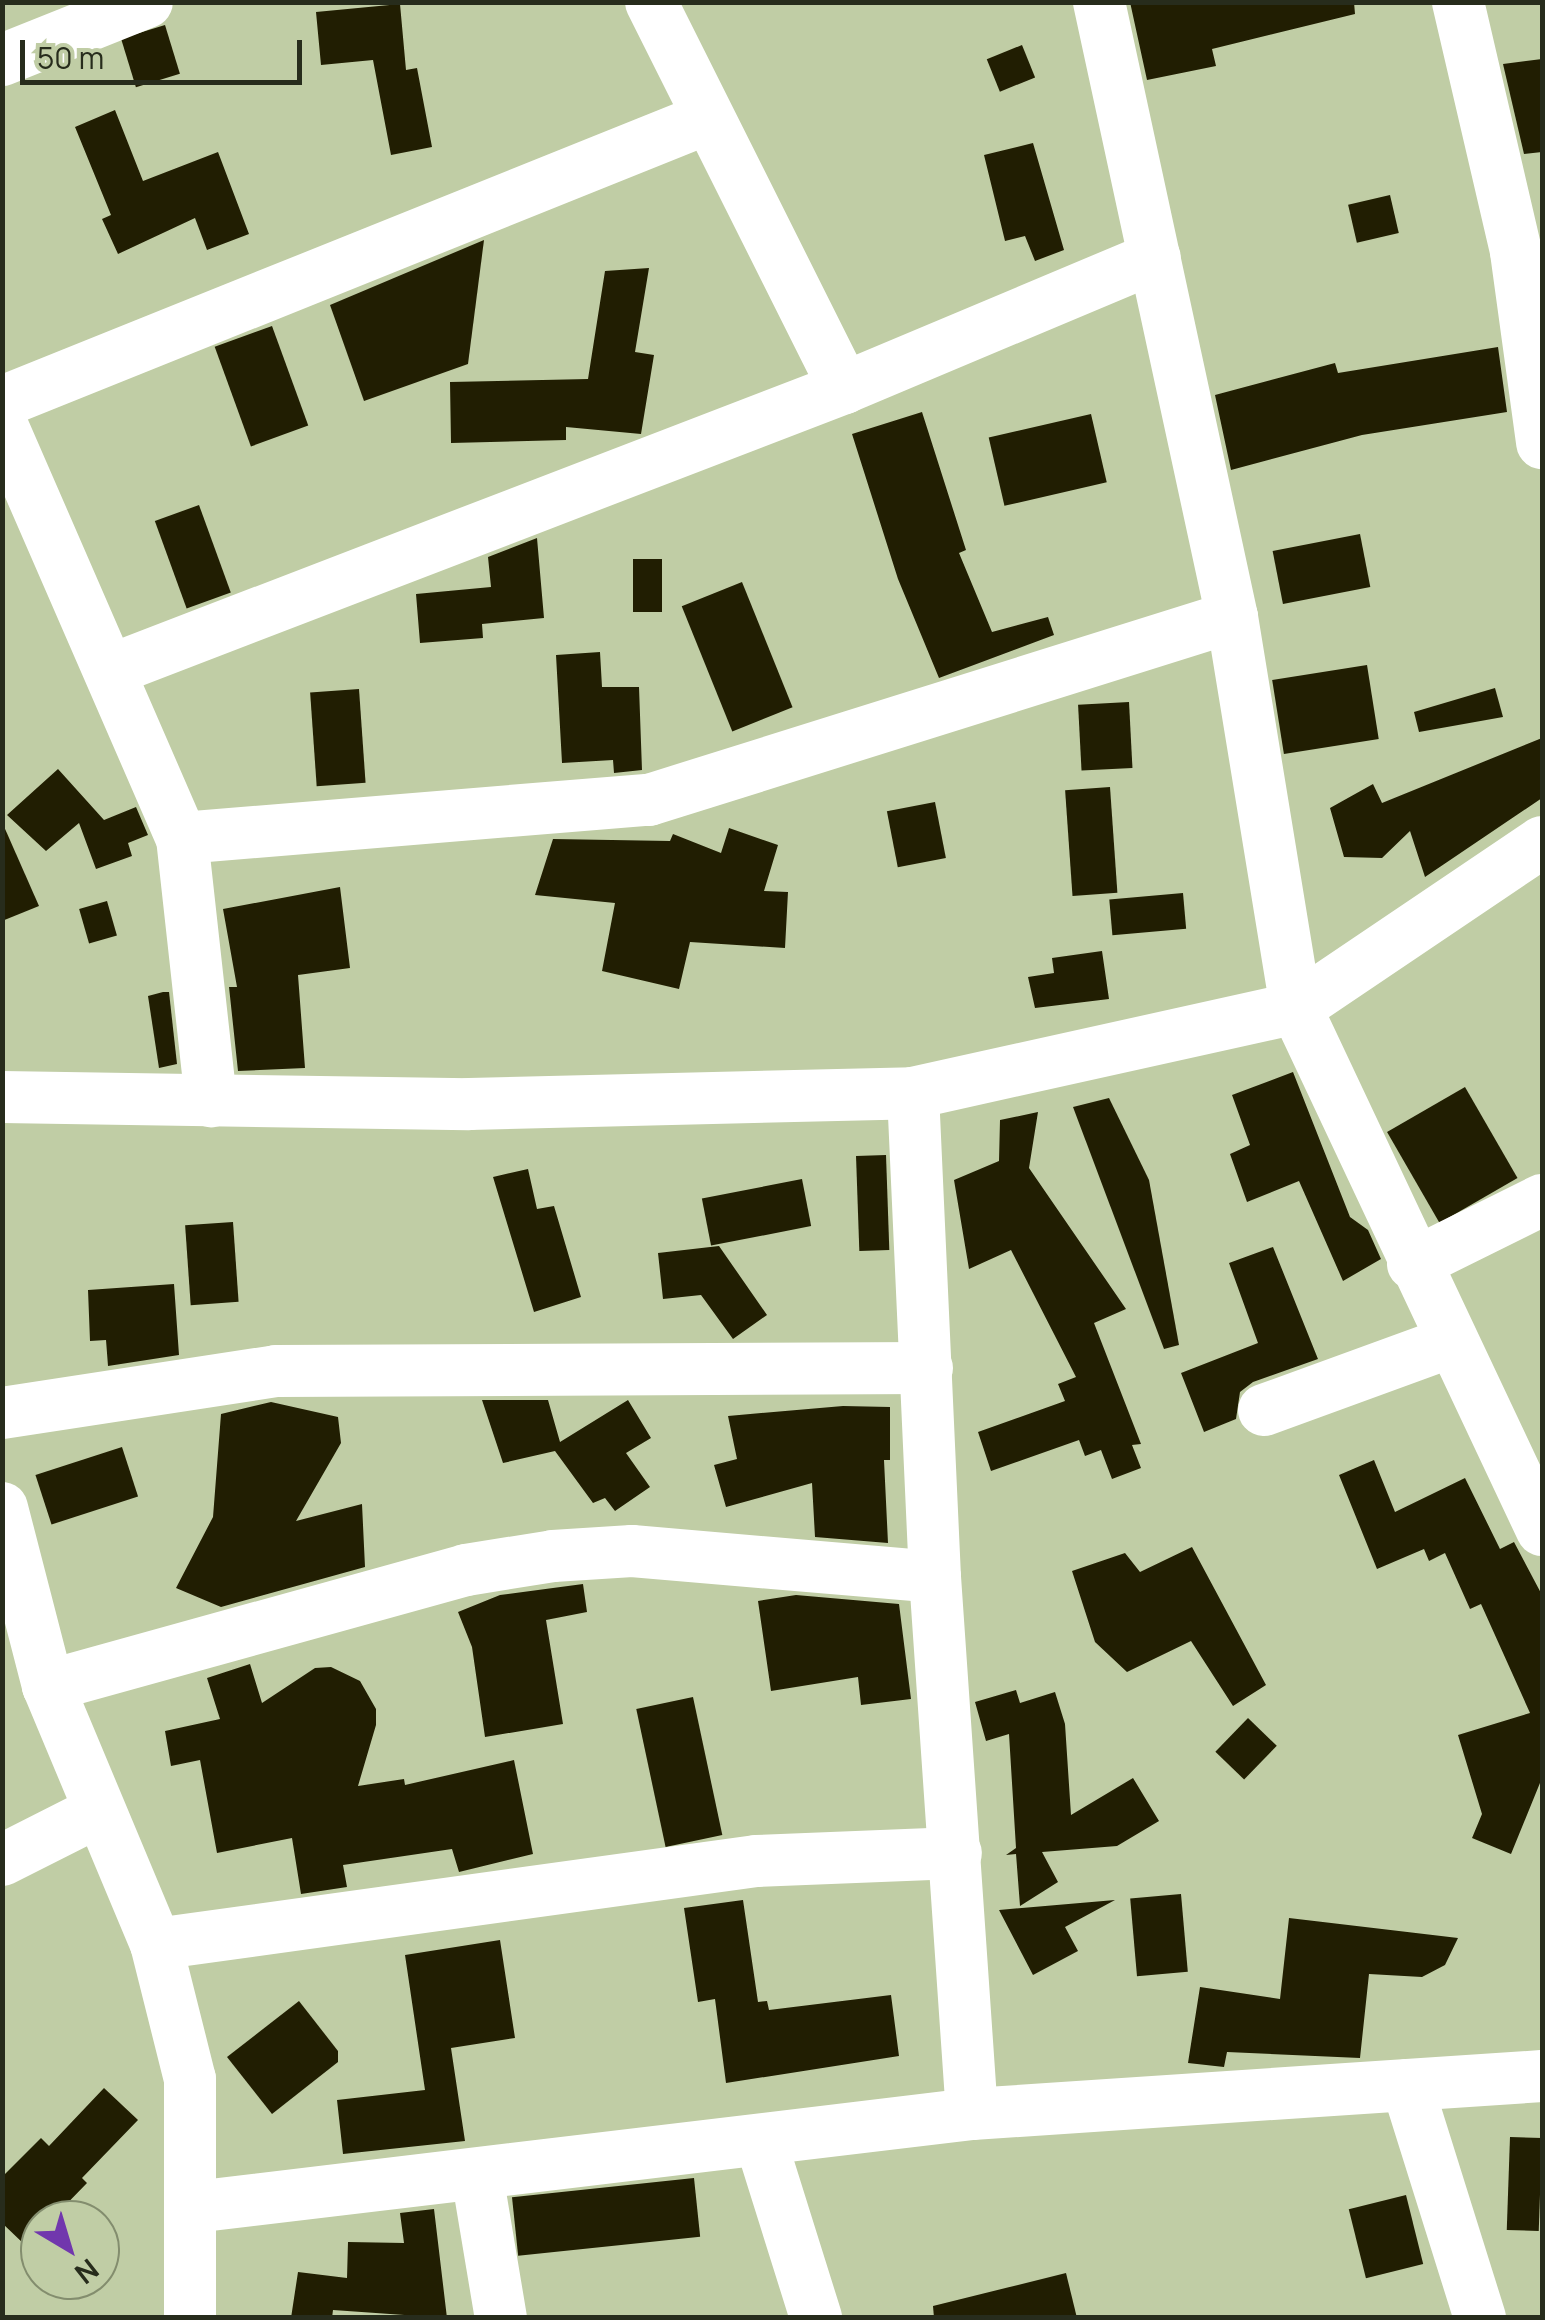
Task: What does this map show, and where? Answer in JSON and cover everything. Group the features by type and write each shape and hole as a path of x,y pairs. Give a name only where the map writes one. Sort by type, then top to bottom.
{"street":[{"path":"2,60 148,2"},
{"path":"651,2 844,388"},
{"path":"1099,2 1232,617 1296,1008 1413,1264 1542,1530"},
{"path":"1458,2 1516,252 1542,443"},
{"path":"2,402 708,118"},
{"path":"111,670 844,388 1154,257"},
{"path":"2,425 182,838 211,1101"},
{"path":"182,838 649,800 1232,617"},
{"path":"2,1097 468,1104 913,1093 1296,1008 1542,842"},
{"path":"913,1093 935,1576 972,2114"},
{"path":"1413,1264 1542,1200"},
{"path":"1264,1410 1451,1342"},
{"path":"2,1413 276,1371 927,1368"},
{"path":"2,1508 48,1686 97,1812 156,1944 190,2079 194,2207 190,2318"},
{"path":"48,1686 466,1570 552,1556 632,1551 935,1576"},
{"path":"2,1860 97,1812"},
{"path":"156,1944 756,1861 956,1853"},
{"path":"194,2207 972,2114 1542,2076"},
{"path":"1407,2085 1480,2318"},
{"path":"761,2142 816,2318"},
{"path":"477,2176 502,2318"}],"building":[{"path":"1130,2 1354,2 1355,14 1212,49 1216,66 1147,80"},
{"path":"400,4 406,70 417,68 432,147 391,155 373,60 321,65 316,12"},
{"path":"165,25 180,74 136,87 121,38"},
{"path":"1022,45 1035,77 1000,92 987,59"},
{"path":"1542,59 1542,152 1524,154 1503,64"},
{"path":"115,110 143,181 218,152 249,234 207,250 195,218 118,254 102,219 111,215 75,127"},
{"path":"1033,143 1064,250 1035,261 1025,236 1005,241 984,155"},
{"path":"1390,195 1399,233 1357,243 1348,205"},
{"path":"484,240 468,364 364,401 330,305"},
{"path":"649,268 635,352 654,355 641,434 566,427 566,440 451,443 450,382 588,379 605,271"},
{"path":"272,326 308,426 251,446 215,347"},
{"path":"1498,347 1507,412 1362,435 1231,470 1215,395 1335,363 1338,373"},
{"path":"922,412 966,550 959,553 992,632 1048,617 1054,635 939,678 898,579 852,434"},
{"path":"1091,414 1107,482 1004,506 989,438"},
{"path":"199,505 231,592 187,608 155,521"},
{"path":"1360,534 1370,587 1283,604 1273,551"},
{"path":"537,538 544,618 482,624 483,638 420,643 416,594 491,587 488,557"},
{"path":"633,559 662,559 662,612 633,612"},
{"path":"742,582 793,707 732,732 682,606"},
{"path":"600,652 602,687 639,687 642,770 614,773 613,760 562,763 556,655"},
{"path":"1367,665 1379,739 1284,754 1272,680"},
{"path":"1495,688 1503,717 1419,732 1414,712"},
{"path":"359,689 366,783 317,786 310,692"},
{"path":"1129,702 1132,768 1082,771 1078,705"},
{"path":"1542,738 1542,798 1425,877 1410,831 1382,858 1344,857 1330,808 1373,784 1382,803"},
{"path":"58,769 104,820 136,807 148,835 128,843 132,856 96,869 79,823 46,851 7,815"},
{"path":"1110,787 1117,893 1073,896 1065,790"},
{"path":"935,802 946,858 898,867 887,811"},
{"path":"2,822 39,906 2,921"},
{"path":"729,828 778,845 764,891 788,892 785,948 690,942 679,989 602,971 615,903 535,895 553,839 670,841 673,834 721,853"},
{"path":"340,887 350,968 298,975 305,1068 238,1071 229,987 237,987 223,909"},
{"path":"1183,893 1186,929 1112,935 1109,899"},
{"path":"107,901 117,936 89,944 79,909"},
{"path":"1102,951 1109,999 1035,1008 1028,977 1054,973 1052,958"},
{"path":"169,992 177,1064 159,1068 148,996"},
{"path":"1293,1072 1350,1217 1368,1230 1381,1259 1343,1281 1299,1181 1247,1202 1230,1154 1250,1145 1232,1095"},
{"path":"1465,1087 1518,1178 1440,1223 1387,1132"},
{"path":"1109,1098 1149,1180 1179,1345 1164,1349 1073,1107"},
{"path":"1038,1112 1029,1168 1126,1309 1094,1323 1141,1444 1132,1445 1141,1468 1112,1479 1101,1450 1085,1456 1079,1440 991,1471 978,1432 1065,1401 1058,1384 1076,1377 1011,1250 969,1269 954,1180 999,1161 1000,1120"},
{"path":"886,1155 889,1250 859,1251 856,1156"},
{"path":"528,1169 537,1209 554,1206 581,1297 534,1312 493,1177"},
{"path":"802,1179 811,1226 711,1246 702,1198"},
{"path":"233,1222 239,1302 191,1305 185,1225"},
{"path":"719,1246 767,1315 733,1339 701,1295 663,1299 658,1253"},
{"path":"1273,1247 1318,1359 1253,1382 1240,1392 1236,1419 1204,1432 1181,1373 1258,1343 1229,1263"},
{"path":"174,1284 179,1355 108,1366 106,1340 90,1341 88,1290"},
{"path":"482,1400 548,1400 560,1442 628,1400 651,1438 626,1453 650,1487 615,1511 605,1498 593,1503 555,1451 503,1463"},
{"path":"271,1402 338,1417 341,1443 296,1521 362,1504 365,1567 221,1607 176,1588 213,1517 221,1414"},
{"path":"843,1406 890,1407 890,1460 884,1460 888,1543 815,1537 812,1483 726,1507 714,1465 737,1459 728,1416"},
{"path":"122,1447 138,1496 52,1525 35,1475"},
{"path":"1374,1460 1395,1512 1465,1478 1500,1549 1514,1542 1542,1595 1542,1778 1511,1854 1472,1838 1482,1814 1458,1735 1530,1713 1481,1604 1470,1609 1445,1553 1429,1561 1424,1549 1377,1569 1339,1475"},
{"path":"1192,1547 1266,1685 1233,1706 1191,1641 1127,1672 1095,1642 1072,1571 1125,1553 1140,1572"},
{"path":"583,1584 587,1612 546,1620 563,1724 485,1737 472,1647 458,1612 500,1595"},
{"path":"796,1595 899,1604 911,1699 861,1705 858,1677 771,1691 758,1601"},
{"path":"250,1664 262,1703 315,1668 331,1667 360,1681 376,1709 376,1725 358,1786 404,1779 405,1785 514,1760 533,1854 459,1872 452,1849 343,1865 347,1887 301,1894 292,1838 217,1853 200,1760 171,1766 165,1731 220,1719 207,1678"},
{"path":"1016,1690 1020,1703 1055,1692 1065,1724 1071,1815 1133,1778 1159,1821 1117,1846 1042,1852 1058,1882 1020,1906 1016,1854 1006,1855 1016,1848 1009,1734 986,1741 975,1702"},
{"path":"693,1697 722,1835 666,1847 636,1709"},
{"path":"1248,1718 1277,1746 1244,1780 1215,1752"},
{"path":"1181,1894 1188,1972 1137,1976 1130,1898"},
{"path":"743,1900 758,2002 767,2001 769,2010 891,1995 899,2056 726,2083 715,1999 698,2002 684,1908"},
{"path":"1115,1900 1065,1927 1078,1951 1033,1975 999,1910"},
{"path":"1289,1918 1458,1938 1445,1965 1422,1977 1369,1974 1360,2058 1227,2052 1224,2067 1188,2063 1200,1987 1280,1999"},
{"path":"500,1940 515,2038 451,2048 465,2141 343,2154 337,2100 425,2090 405,1955"},
{"path":"299,2001 338,2051 338,2062 272,2114 227,2057"},
{"path":"104,2088 138,2120 82,2178 87,2183 70,2200 20,2200 20,2240 2,2223 2,2177 41,2138 49,2146"},
{"path":"1510,2137 1542,2138 1539,2231 1507,2230"},
{"path":"694,2178 700,2237 518,2256 512,2197"},
{"path":"1406,2195 1423,2264 1366,2278 1349,2209"},
{"path":"434,2209 447,2318 333,2310 332,2318 291,2318 298,2272 347,2278 348,2242 404,2243 400,2213"},
{"path":"1066,2273 1077,2318 934,2318 933,2306"}]}
